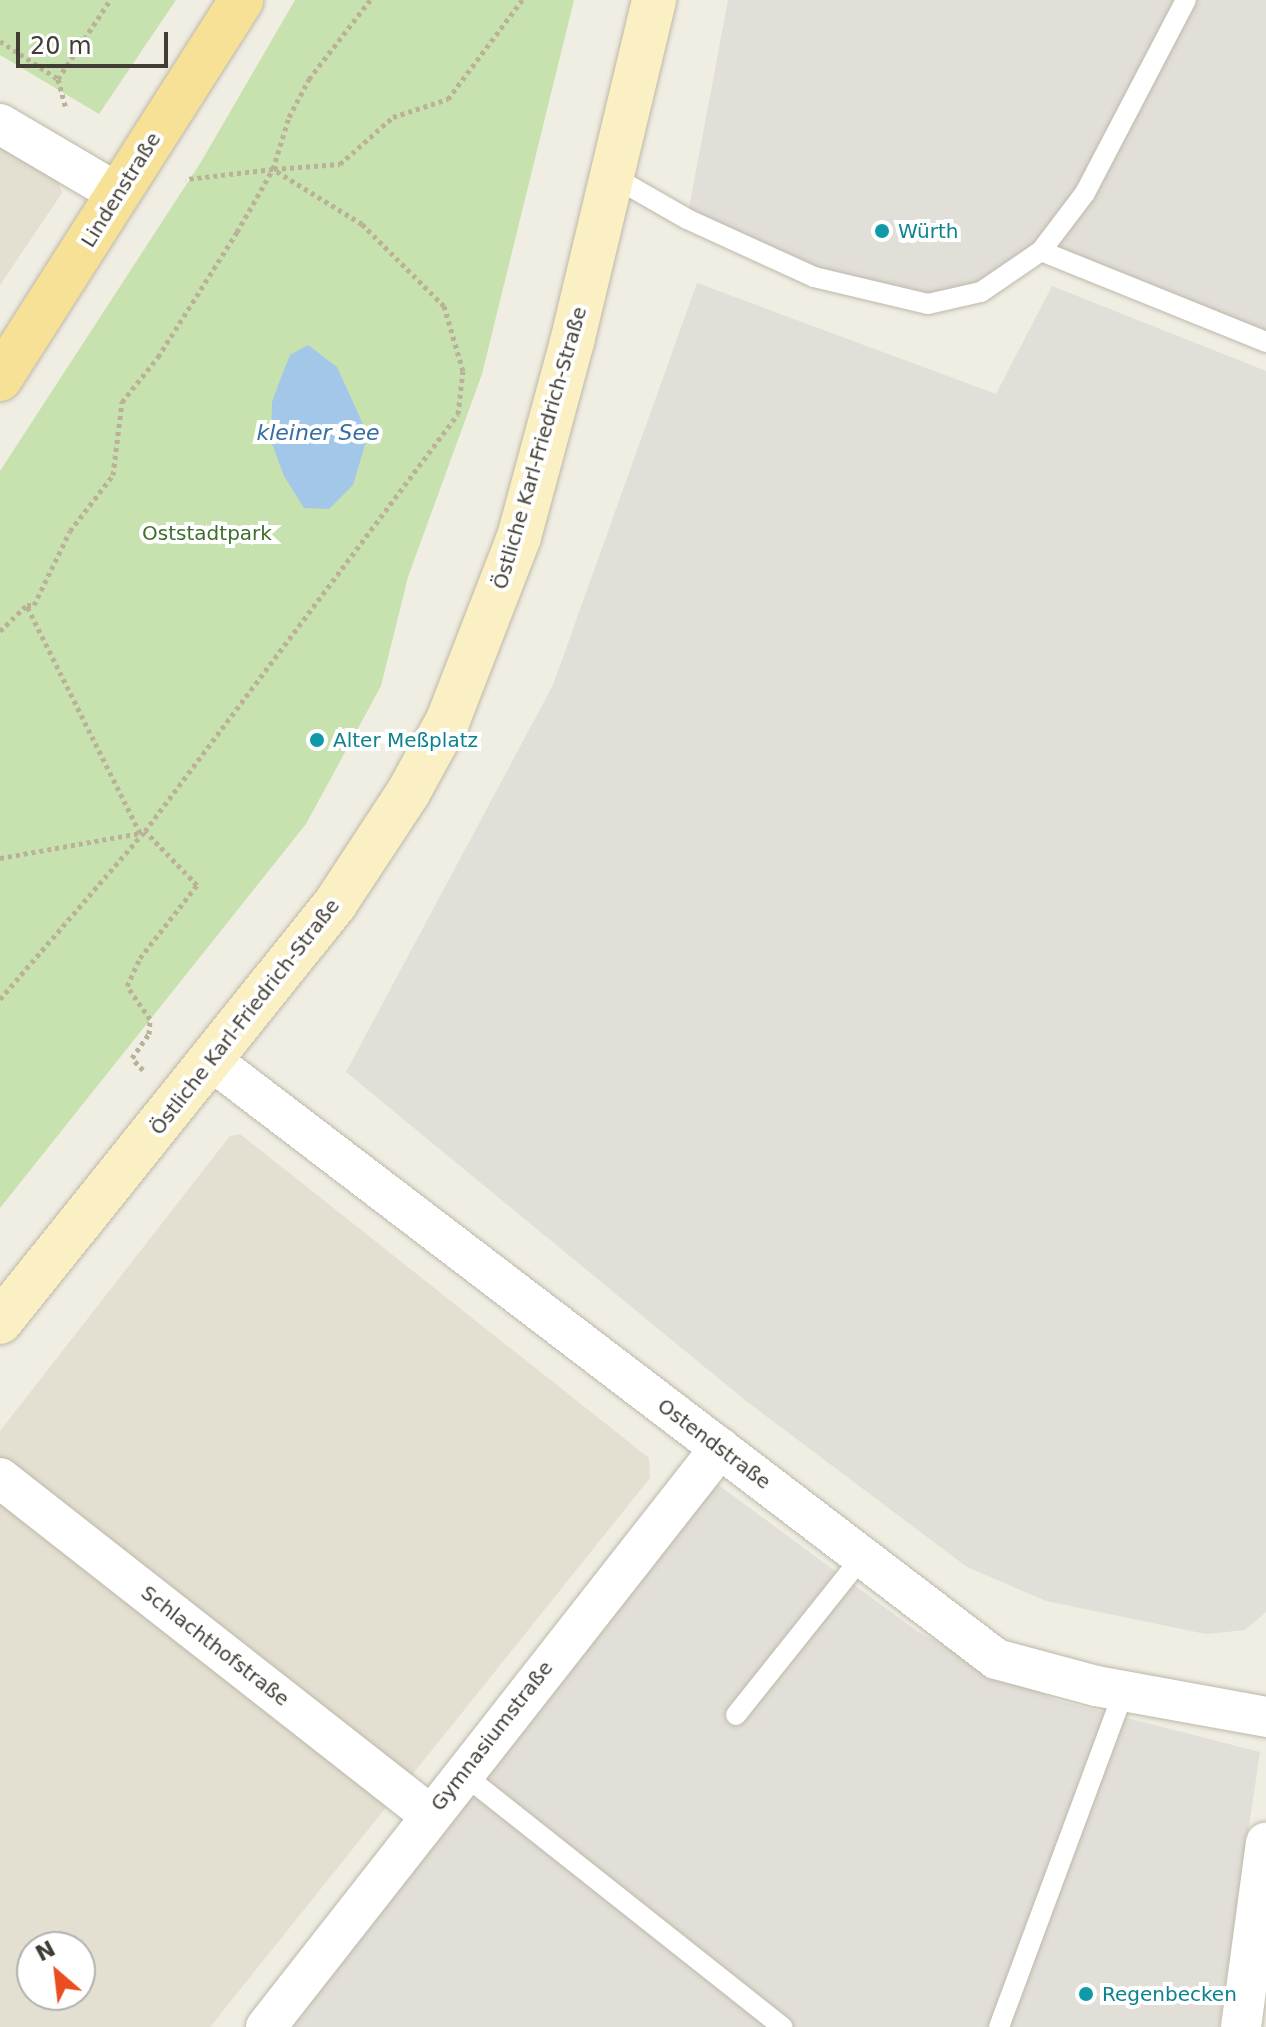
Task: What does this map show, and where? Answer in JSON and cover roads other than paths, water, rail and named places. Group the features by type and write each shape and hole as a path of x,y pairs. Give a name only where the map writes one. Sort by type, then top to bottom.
{"main road":[{"name":"Lindenstraße","path":"0,379 241,0"},
{"name":"Östliche Karl-Friedrich-Straße","path":"0,1322 212,1061 368,858 448,720 519,537 654,0"}],"street":[{"path":"0,124 119,194"},
{"name":"Ostendstraße","path":"212,1061 996,1659 1124,1691 1266,1717"},
{"name":"Gymnasiumstraße","path":"266,2027 462,1773 720,1448"},
{"name":"Schlachthofstraße","path":"0,1478 430,1815"},
{"path":"1241,2027 1266,1843"}],"lane":[{"path":"612,176 687,219 814,277 928,304 981,292 1041,251 1085,193 1186,0"},
{"path":"1041,251 1266,342"},
{"path":"736,1715 862,1557"},
{"path":"999,2027 1124,1691"},
{"path":"462,1773 782,2027"}],"water":[{"name":"kleiner See","path":"308,345 337,367 368,435 353,485 329,509 304,508 284,476 271,441 272,402 280,380 290,355"}],"place":[{"name":"Würth","path":"882,231"},
{"name":"Alter Meßplatz","path":"317,740"},
{"name":"Regenbecken","path":"1086,1994"}],"park label":[{"name":"Oststadtpark","path":"207,533"}]}
